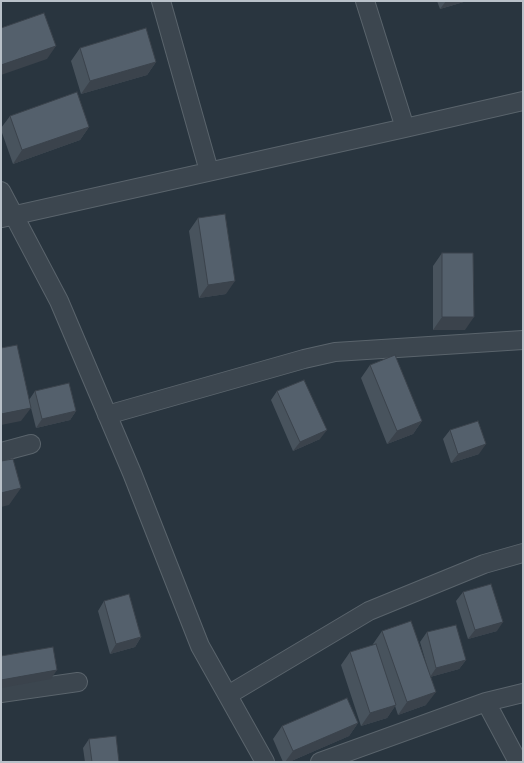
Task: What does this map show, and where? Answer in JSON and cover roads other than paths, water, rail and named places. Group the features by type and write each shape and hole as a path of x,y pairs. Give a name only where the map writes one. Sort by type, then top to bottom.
{"street":[{"path":"161,1 209,172"},
{"path":"365,1 404,128"},
{"path":"7,216 523,101"},
{"path":"1,191 7,216 59,301 132,473 200,646 265,762"},
{"path":"107,415 304,359 335,352 523,340"},
{"path":"1,452 31,444"},
{"path":"228,695 369,611 484,564 523,552"},
{"path":"1,693 78,682"},
{"path":"320,762 486,702 523,693"},
{"path":"486,702 518,762"}]}
